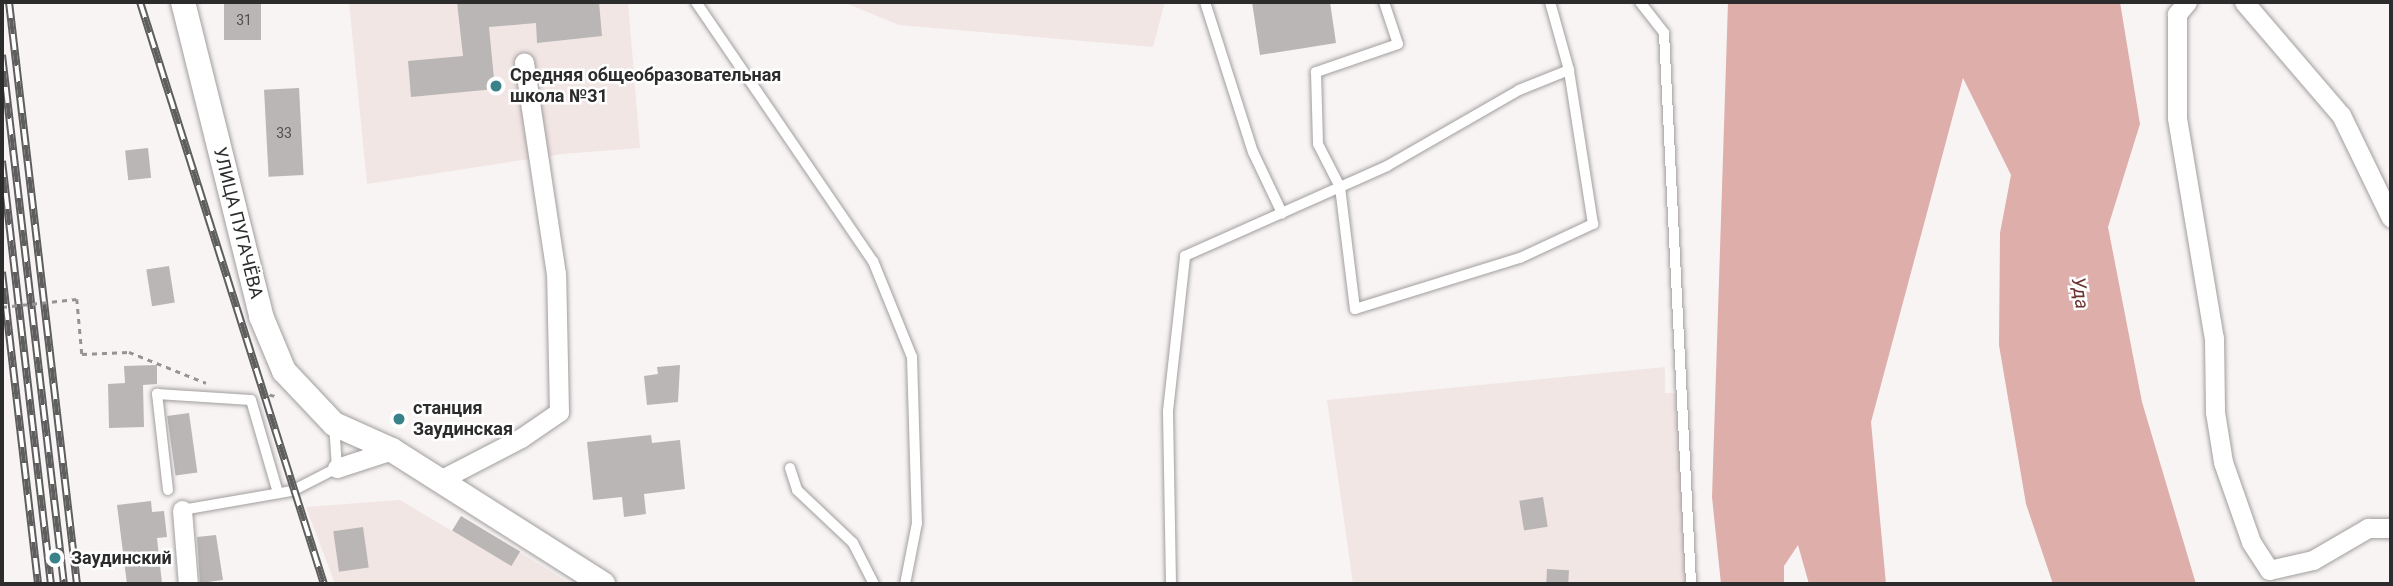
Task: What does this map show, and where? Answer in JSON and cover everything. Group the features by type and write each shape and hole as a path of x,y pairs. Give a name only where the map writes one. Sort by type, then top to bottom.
{"street":[{"name":"УЛИЦА ПУГАЧЁВА","path":"183,2 261,316 284,371 334,424 392,450 603,584"},
{"path":"2187,2 2177,14 2177,118 2214,338 2216,412 2223,462 2251,542 2269,570 2313,560 2368,527 2391,528"},
{"path":"2244,2 2341,116 2391,218"},
{"path":"440,480 521,438 559,412 556,274 524,62"},
{"path":"337,468 392,450"},
{"path":"182,510 188,584"}],"lane":[{"path":"696,2 873,261 912,357 917,523 905,584"},
{"path":"1205,2 1253,152 1282,213"},
{"path":"1384,2 1398,44 1316,72 1318,144 1340,187 1355,309 1520,258 1593,224 1569,70 1550,2"},
{"path":"1640,2 1664,33 1691,584"},
{"path":"1171,584 1168,411 1185,256 1387,166 1519,90 1569,70"},
{"path":"168,490 157,394 251,400 278,493"},
{"path":"182,510 278,493 337,468 334,424"},
{"path":"790,468 797,490 853,543 874,584"}],"path":[{"path":"2,307 77,299 82,354 129,352 215,386"},
{"path":"250,391 275,396"}],"shaded area":[{"name":"Средняя общеобразовательная школа №31","path":"349,2 628,2 640,148 562,154 367,184"},
{"path":"843,2 1165,2 1153,47 899,25"},
{"path":"1665,367 1665,393 1680,393 1693,584 1353,584 1327,400"},
{"path":"400,500 452,531 461,516 571,584 335,584 306,507"}],"water":[{"name":"Уда","path":"1728,2 2120,2 2140,124 2108,227 2142,402 2196,584 2053,584 2026,504 1999,345 2000,233 2011,175 1963,78 1871,422 1886,584 1809,584 1798,545 1784,566 1784,584 1721,584 1712,497"}],"building":[{"path":"224,2 261,2 261,40 224,40"},
{"path":"457,2 599,2 602,36 537,43 536,23 489,27 495,89 411,97 408,61 463,56"},
{"path":"1252,2 1330,2 1336,43 1260,55"},
{"path":"299,88 304,175 269,177 264,90"},
{"path":"148,148 151,178 128,180 125,150"},
{"path":"169,266 175,303 152,306 146,270"},
{"path":"157,365 157,384 143,385 144,427 109,428 108,384 125,383 124,366"},
{"path":"680,365 678,402 647,405 644,376 658,374 657,367"},
{"path":"189,413 197,472 176,475 167,416"},
{"path":"651,435 652,443 680,440 685,489 644,494 646,514 624,517 622,497 593,500 587,442"},
{"path":"1543,497 1548,527 1524,530 1519,501"},
{"name":"Заудинский","path":"151,501 152,512 164,511 167,537 157,538 162,583 127,584 117,505"},
{"path":"461,516 520,552 511,566 452,531"},
{"path":"363,527 369,568 339,572 333,531"},
{"path":"216,535 223,580 200,583 197,537"},
{"path":"1547,569 1569,570 1568,584 1546,584"}],"railway":[{"path":"9,2 77,584"},
{"path":"140,2 324,584"},
{"path":"2,55 64,584"},
{"path":"2,161 51,584"},
{"path":"2,272 38,584"}],"place":[{"name":"Средняя общеобразовательная школа №31","path":"496,86"},
{"name":"станция Заудинская","path":"399,419"},
{"name":"Заудинский","path":"55,558"}]}
